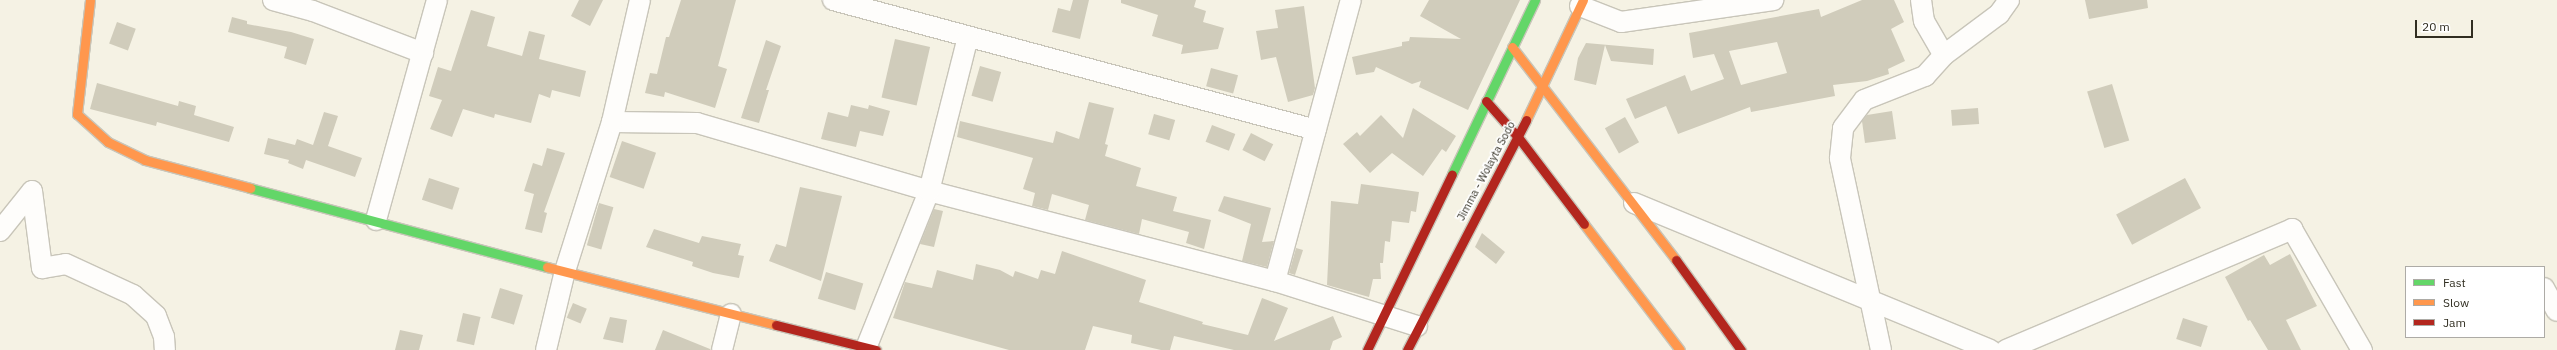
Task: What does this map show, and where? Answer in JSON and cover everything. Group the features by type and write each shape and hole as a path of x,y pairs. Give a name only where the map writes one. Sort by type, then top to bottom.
{"main road":[{"path":"90,0 77,114 108,142 145,160 565,271 871,349"},
{"path":"1367,350 1535,0"},
{"name":"Jimma - Wolayta Sodo","path":"1407,350 1417,326 1543,87 1582,3"},
{"path":"1512,47 1634,203 1741,350"},
{"path":"1486,102 1518,136 1680,350"}],"street":[{"path":"273,0 313,12 422,53"},
{"path":"376,220 437,0"},
{"path":"546,350 565,271 612,122 640,0"},
{"path":"833,0 1316,130"},
{"path":"1275,281 1350,0"},
{"path":"1582,3 1621,22 1773,0"},
{"path":"1921,0 1924,21 1944,55"},
{"path":"1881,350 1840,158 1843,128 1864,100 1925,76 1944,55 2000,14 2009,0"},
{"path":"871,349 929,191 968,37"},
{"path":"612,122 697,123 929,191 1275,281 1417,326"},
{"path":"0,231 32,191 42,268 66,264 134,295 156,316 164,337 165,350"},
{"path":"1634,203 1870,302 1990,350"},
{"path":"2006,350 2292,229 2362,350"},
{"path":"2545,290 2557,311"},
{"path":"722,350 731,314"}],"building":[{"path":"579,0 603,0 590,26 571,16"},
{"path":"681,0 736,0 718,66 727,69 715,108 665,92 664,97 645,93 650,73 657,74 666,37 669,37"},
{"path":"1073,0 1089,0 1080,39 1052,32 1058,8 1070,11"},
{"path":"1121,0 1196,0 1194,7 1206,11 1203,22 1224,28 1218,49 1181,54 1183,45 1152,36 1158,15 1121,3"},
{"path":"1429,0 1520,0 1468,110 1419,87 1421,81 1412,84 1376,67 1374,72 1356,75 1352,57 1402,46 1402,42 1409,41 1410,37 1461,39 1420,16"},
{"path":"1862,0 1894,0 1904,22 1891,29 1905,61 1888,69 1889,74 1867,81 1833,85 1835,96 1751,112 1750,107 1678,134 1666,106 1635,119 1626,99 1685,75 1691,91 1724,79 1714,54 1693,58 1689,33 1819,9 1821,17","holes":["1777,42 1787,73 1741,85 1729,51"]},
{"path":"2085,0 2147,0 2148,8 2089,19"},
{"path":"1304,6 1315,88 1313,95 1288,102 1276,57 1261,60 1256,31 1278,28 1275,10"},
{"path":"471,10 495,17 487,46 522,56 529,31 545,35 539,59 586,71 580,97 552,90 550,98 539,94 531,123 495,114 494,118 463,109 452,137 430,129 442,100 429,96 438,67 451,71"},
{"path":"232,17 247,21 247,24 291,32 314,39 306,65 284,58 287,47 228,32"},
{"path":"117,22 136,29 128,50 109,44"},
{"path":"895,39 930,47 917,106 882,97"},
{"path":"766,40 781,46 766,90 769,90 759,123 741,118"},
{"path":"1586,43 1654,49 1653,65 1611,61 1605,45 1596,85 1574,80 1578,58"},
{"path":"980,66 1001,72 993,102 971,96"},
{"path":"1211,68 1238,75 1233,94 1206,86"},
{"path":"97,83 178,106 179,101 196,106 194,115 234,127 229,142 157,122 156,126 90,109"},
{"path":"2112,84 2129,140 2104,148 2087,92"},
{"path":"1089,102 1114,108 1105,144 1108,145 1105,156 1141,168 1136,186 1177,197 1173,211 1211,220 1204,249 1186,243 1189,232 1142,219 1139,234 1085,220 1089,205 1052,194 1048,210 1032,206 1035,193 1023,189 1033,158 957,137 960,121 1053,143 1056,131 1079,139"},
{"path":"851,105 868,109 869,105 890,111 883,136 860,131 856,147 821,139 828,112 848,117"},
{"path":"1413,108 1456,136 1446,152 1442,149 1423,176 1392,153 1370,173 1343,144 1357,132 1360,136 1381,115 1403,138"},
{"path":"1978,108 1979,124 1952,126 1951,110"},
{"path":"1892,111 1896,139 1865,143 1862,121 1867,115"},
{"path":"324,112 338,116 328,146 362,158 355,177 306,160 303,169 288,163 289,160 264,154 268,138 295,145 297,139 313,145"},
{"path":"1154,114 1175,120 1169,140 1148,134"},
{"path":"1625,117 1639,142 1619,154 1605,128"},
{"path":"1212,125 1235,134 1229,151 1206,142"},
{"path":"1251,133 1273,144 1265,161 1242,150"},
{"path":"622,141 656,153 644,189 610,177"},
{"path":"547,148 565,153 544,212 547,213 542,233 525,229 534,194 524,191 533,163 542,166"},
{"path":"429,178 459,188 452,210 422,200"},
{"path":"2185,178 2201,208 2132,245 2116,215"},
{"path":"1361,184 1419,192 1416,212 1411,211 1409,223 1392,221 1390,242 1385,241 1383,263 1380,263 1381,279 1373,279 1369,297 1327,285 1331,201 1358,204"},
{"path":"800,187 842,196 821,281 769,261 776,244 786,247"},
{"path":"1224,196 1271,208 1262,242 1274,241 1267,267 1242,261 1251,224 1218,211"},
{"path":"599,203 613,207 601,249 587,245"},
{"path":"934,209 943,211 934,247 920,244"},
{"path":"654,229 699,243 702,236 741,244 738,255 744,256 739,278 713,273 692,266 693,262 646,247"},
{"path":"1482,233 1505,252 1496,264 1475,247"},
{"path":"1296,248 1303,250 1295,275 1289,273"},
{"path":"1062,251 1146,280 1139,302 1203,322 1202,324 1248,335 1262,298 1288,308 1274,341 1333,316 1342,337 1333,341 1330,350 1234,350 1174,336 1170,350 1161,350 1131,343 1132,335 1093,326 1085,350 1009,350 893,318 905,282 932,288 937,270 973,280 976,264 1000,270 1013,277 1015,271 1038,279 1041,270 1055,274"},
{"path":"2290,254 2317,306 2286,320 2301,350 2268,350 2250,320 2248,321 2225,277 2264,255 2270,265"},
{"path":"826,272 863,283 855,310 818,299"},
{"path":"500,288 523,295 514,325 491,318"},
{"path":"573,303 587,309 581,324 567,318"},
{"path":"463,313 481,317 474,345 456,341"},
{"path":"610,317 627,320 623,343 603,339"},
{"path":"2183,318 2208,326 2201,347 2176,339"},
{"path":"400,330 423,335 419,350 395,350"},
{"path":"663,330 710,349 710,350 655,350"}],"traffic: fast":[{"path":"1452,174 1535,0"},
{"path":"250,188 547,267"}],"traffic: slow":[{"path":"90,0 77,114 108,142 145,160 250,188"},
{"path":"1526,120 1583,0"},
{"path":"1512,47 1676,260"},
{"path":"1584,224 1680,350"},
{"path":"547,267 776,325"}],"traffic: jam":[{"path":"1486,101 1518,137 1584,224"},
{"path":"1407,350 1526,120"},
{"path":"1367,350 1452,174"},
{"path":"1676,260 1741,350"},
{"path":"776,325 876,350"}]}
